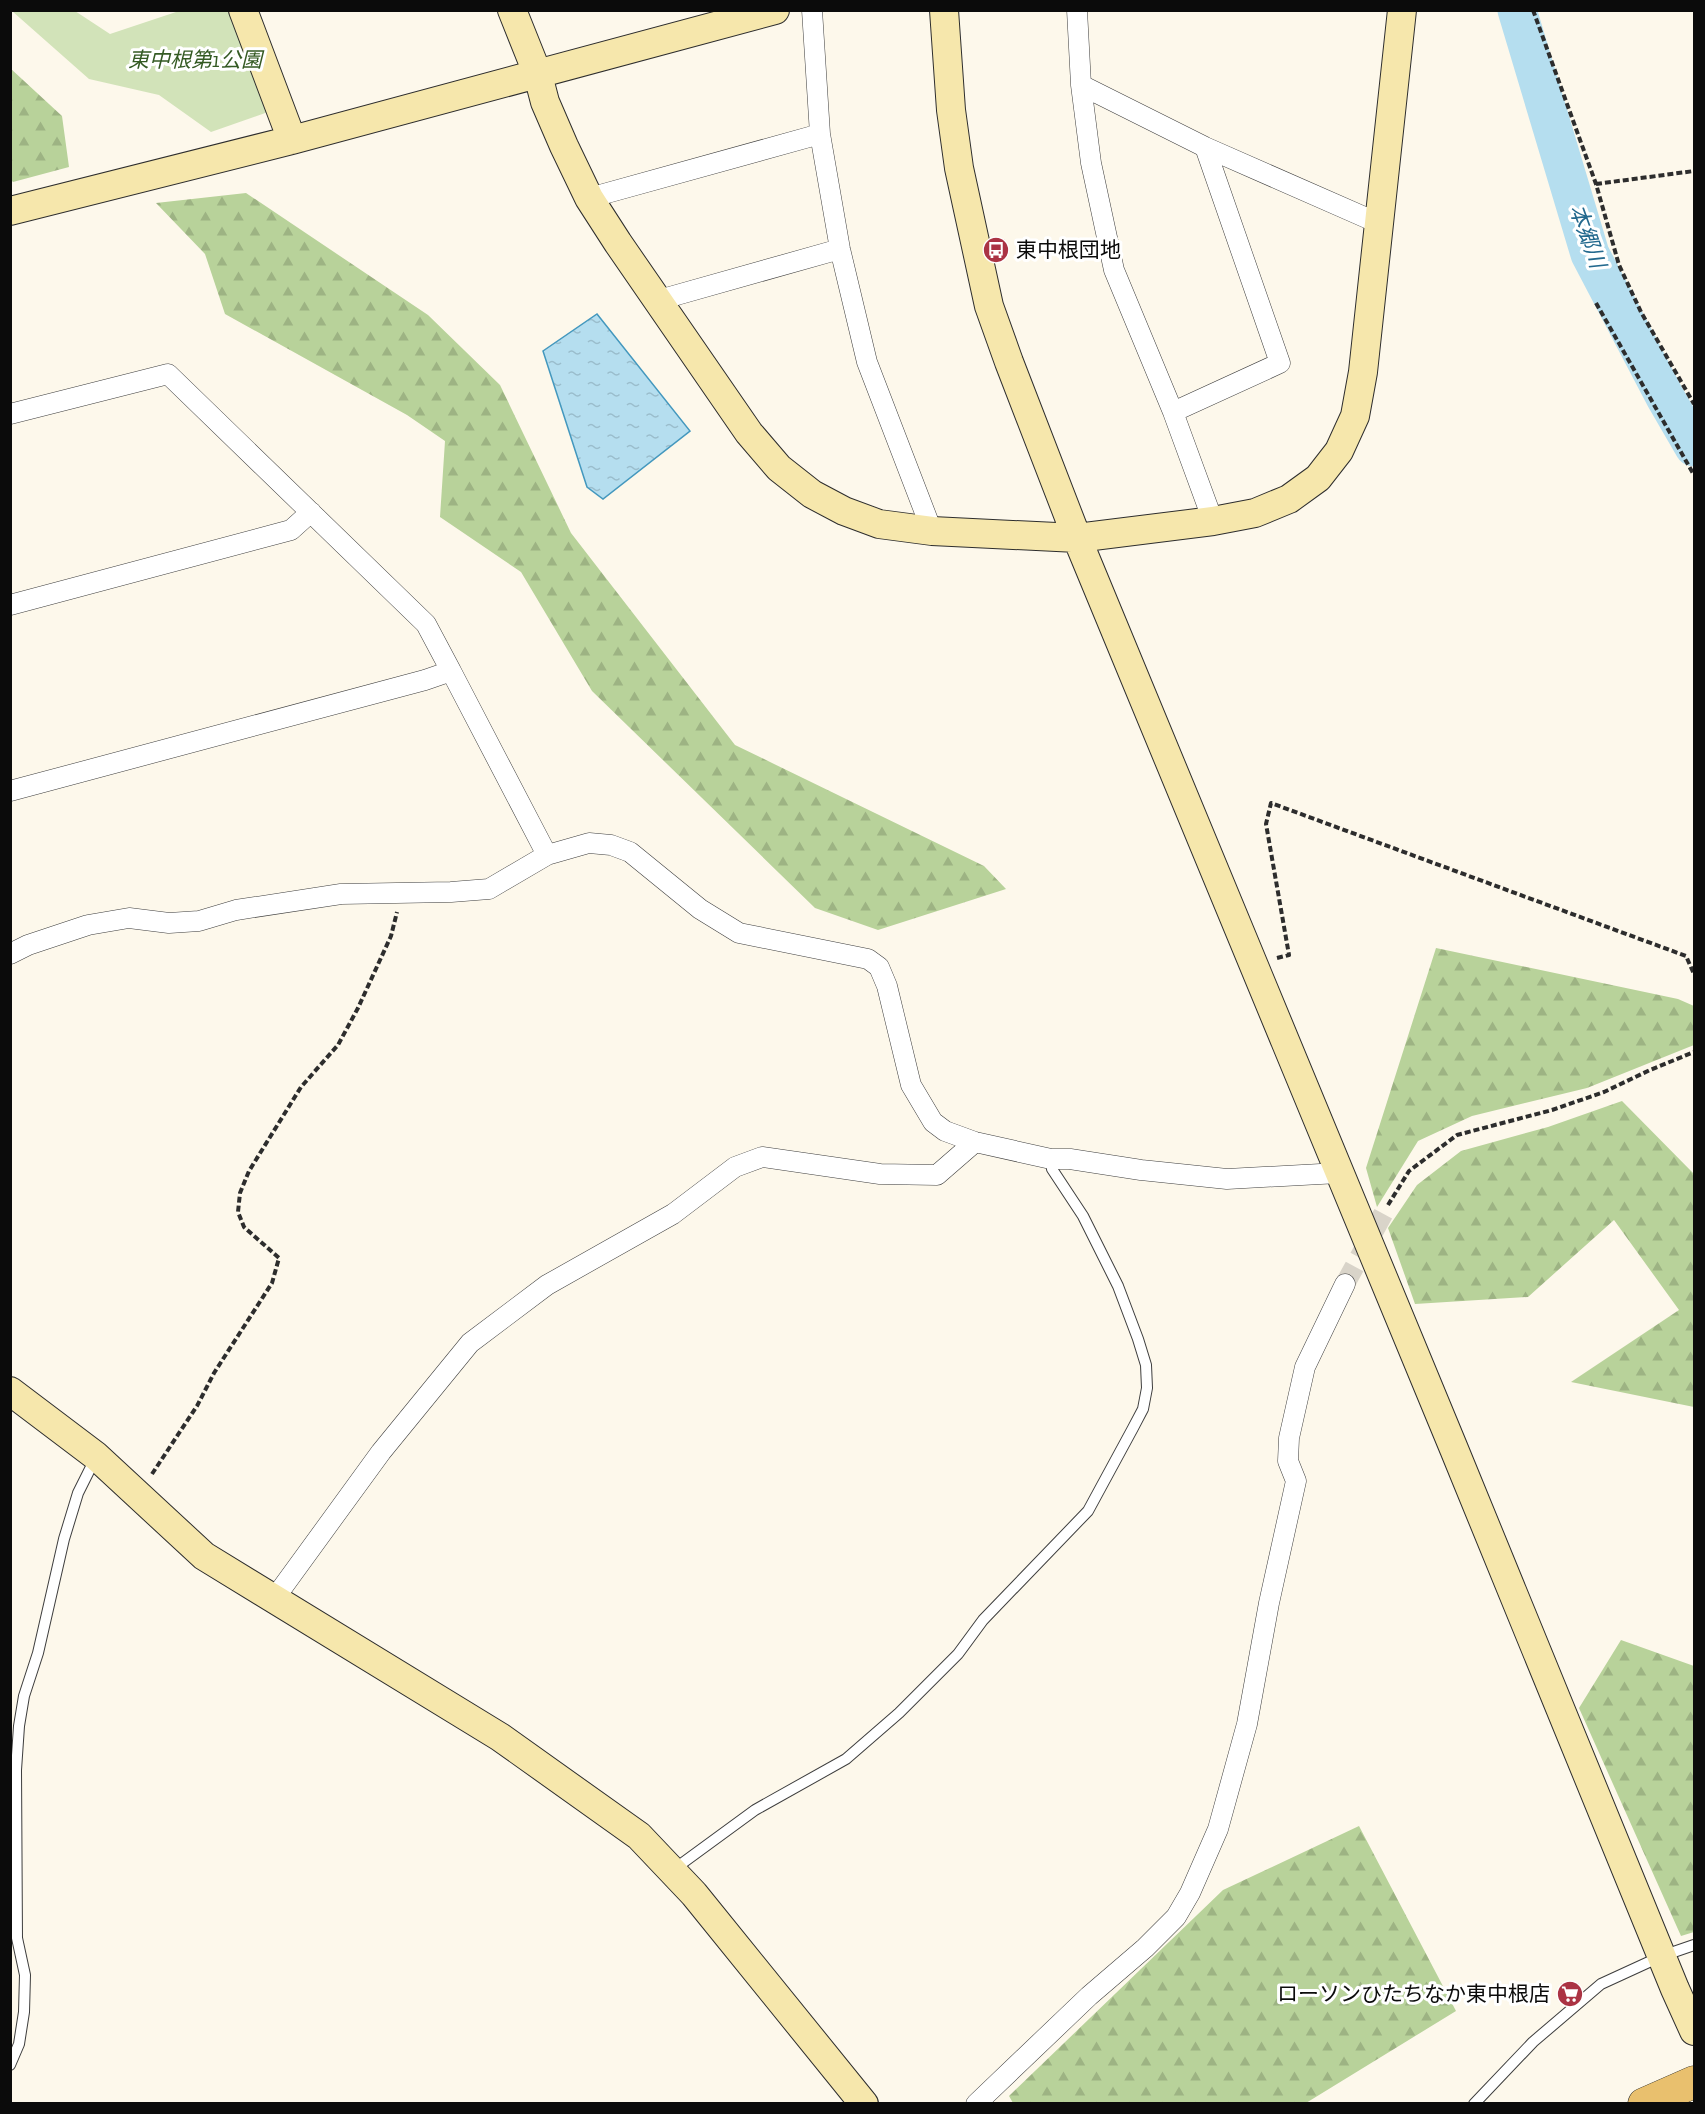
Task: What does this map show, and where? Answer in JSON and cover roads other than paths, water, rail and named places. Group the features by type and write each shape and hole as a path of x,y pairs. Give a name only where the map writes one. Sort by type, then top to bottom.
{"main road":[{"path":"1644,2103 1695,2082"}],"street":[{"path":"512,10 538,75 554,124 590,198 618,243 749,433 779,468 812,494 844,511 879,524 932,531 1077,538 1213,521 1255,513 1289,499 1318,478 1339,451 1355,416 1363,372 1402,10"},
{"path":"10,211 292,140 775,10"},
{"path":"812,10 820,134 840,249 867,362 932,531"},
{"path":"944,10 951,110 959,168 989,306 1077,538 1662,1956 1695,2031"},
{"path":"1077,10 1081,85 1090,163 1114,270 1173,412 1213,521"},
{"path":"248,12 292,140"},
{"path":"1081,85 1205,147 1378,223"},
{"path":"590,198 820,134"},
{"path":"1173,412 1280,363 1205,147"},
{"path":"659,300 840,249"},
{"path":"10,414 168,374 426,624 547,855"},
{"path":"10,604 291,530 312,513"},
{"path":"10,791 425,680 451,671"},
{"path":"10,954 28,945 88,925 129,918 169,923 200,921 236,910 341,894 402,894 489,889 547,855 589,843 611,845 630,852 700,909 739,933 868,959 879,967 887,986 911,1085 933,1122 945,1131 975,1142 1051,1159 1070,1159 1141,1170 1227,1179 1299,1177 1339,1173"},
{"path":"274,1599 381,1452 470,1343 547,1285 673,1214 735,1167 762,1158 880,1174 937,1175 975,1142"},
{"path":"975,2103 1089,1996 1145,1948 1176,1917 1190,1893 1218,1829 1247,1724 1269,1603 1296,1481 1288,1461 1289,1438 1305,1367 1345,1284"},
{"path":"10,1391 96,1456 204,1556 500,1737 639,1836 694,1894 864,2103"}],"lane":[{"path":"673,1870 755,1810 846,1759 899,1713 958,1654 983,1620 1088,1511 1133,1428 1143,1409 1147,1388 1146,1365 1118,1286 1083,1216 1052,1169 1051,1159"},
{"path":"10,2065 20,2044 25,1975 18,1938 16,1770 19,1726 24,1696 38,1653 64,1539 78,1493 96,1456"},
{"path":"1474,2103 1533,2042 1601,1984 1662,1956 1695,1945"}],"water":[{"path":"597,314 690,431 603,499 587,487 543,351"}],"waterway":[{"name":"本郷川","path":"1517,10 1590,254 1665,397 1694,447"}],"tunnel":[{"path":"1345,1284 1388,1205"}],"place":[{"name":"東中根団地","path":"996,250"},
{"name":"ローソンひたちなか東中根店","path":"1570,1994"}],"park label":[{"name":"東中根第1公園","path":"195,60"}]}
